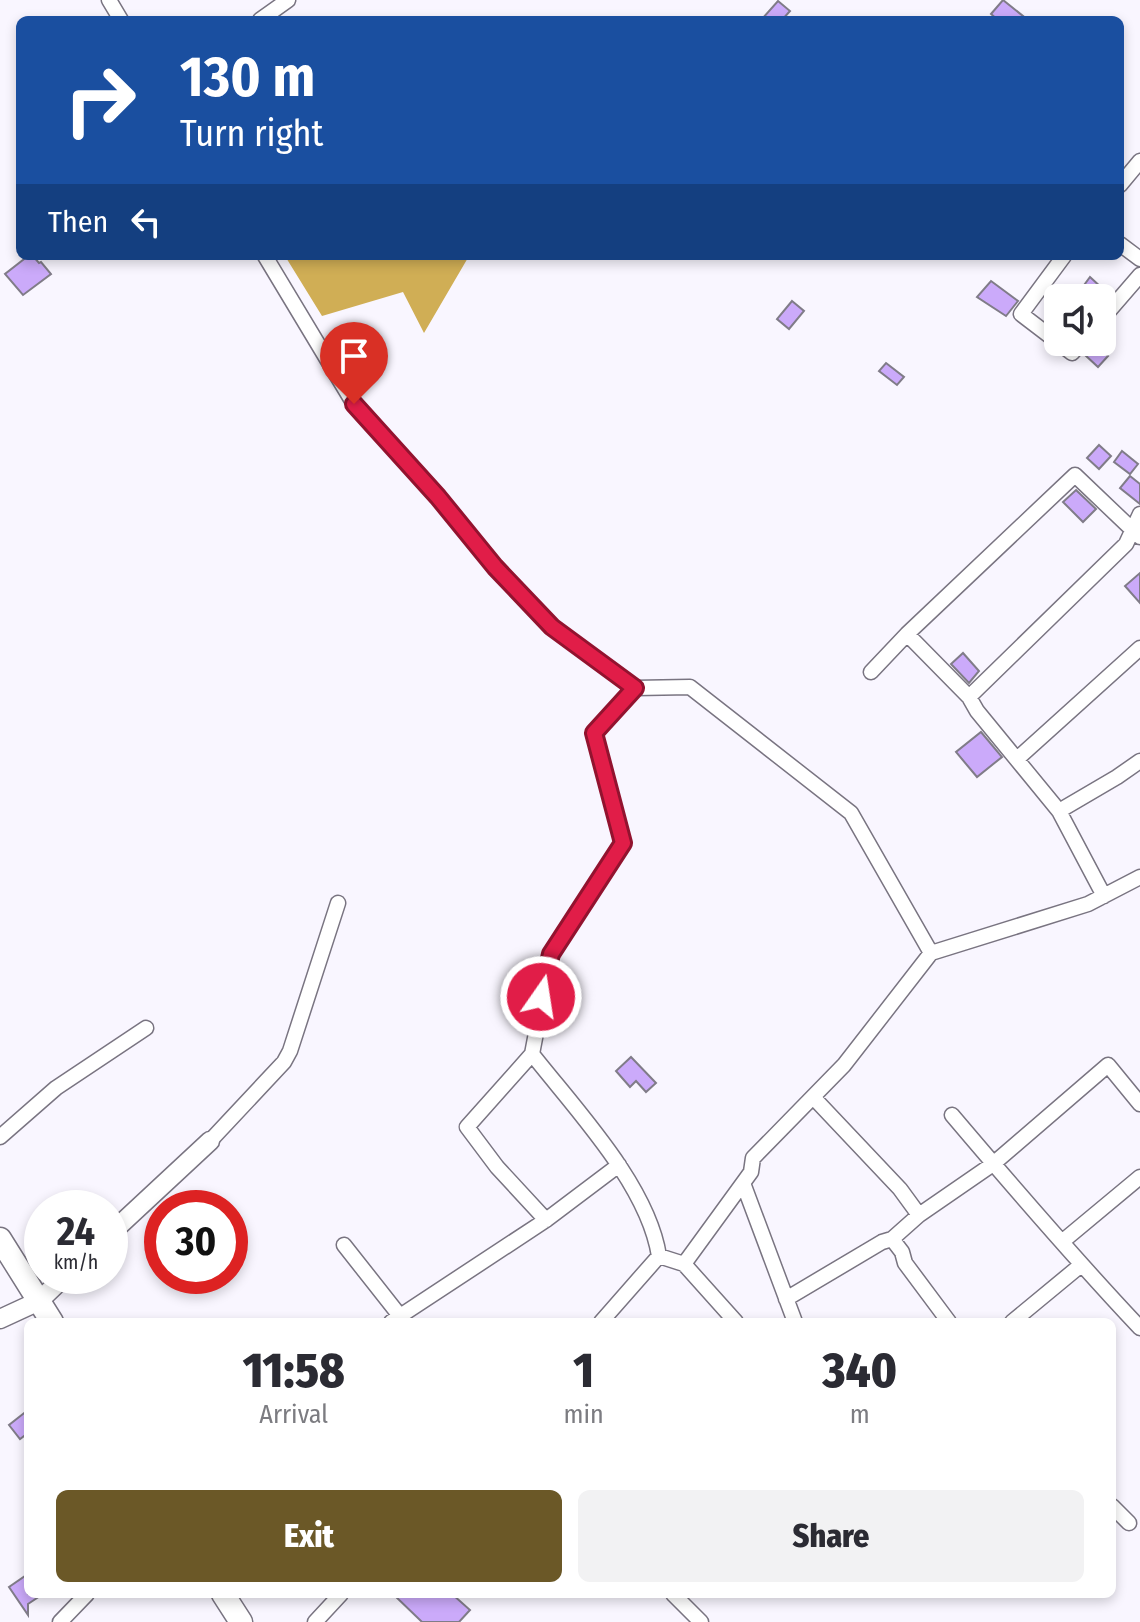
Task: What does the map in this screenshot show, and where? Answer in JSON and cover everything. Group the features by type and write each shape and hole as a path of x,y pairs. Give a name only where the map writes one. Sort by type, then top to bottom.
{"main road":[{"path":"0,1239 50,1318"},
{"path":"226,1598 241,1622"}],"street":[{"path":"266,16 288,0"},
{"path":"1124,180 1140,161"},
{"path":"267,260 354,404 438,497 495,567 552,627 635,688 690,687 851,813 931,953"},
{"path":"1044,332 1021,314 1061,260"},
{"path":"1116,303 1140,275"},
{"path":"871,672 1075,475 1137,533"},
{"path":"969,697 1137,533 1140,514"},
{"path":"907,634 969,697 1059,811 1104,896"},
{"path":"1017,759 1140,648"},
{"path":"546,1220 497,1167 467,1127 532,1054 551,954 623,843 594,733 635,688"},
{"path":"1059,811 1140,761"},
{"path":"684,1264 751,1172 753,1158 844,1065 931,953 1088,904 1140,877"},
{"path":"128,1217 210,1141 284,1062 338,903"},
{"path":"0,1137 56,1088 146,1028"},
{"path":"532,1054 619,1165 655,1233 659,1256"},
{"path":"786,1299 892,1239 919,1215 993,1164 1108,1065 1140,1104"},
{"path":"813,1097 900,1189 919,1215"},
{"path":"952,1115 1081,1265 1140,1328"},
{"path":"397,1318 546,1220 619,1165"},
{"path":"1063,1241 1140,1177"},
{"path":"743,1183 793,1318"},
{"path":"892,1239 902,1252 905,1263 946,1318"},
{"path":"344,1245 394,1318"},
{"path":"659,1256 684,1264 732,1318"},
{"path":"605,1318 659,1256"},
{"path":"1017,1318 1081,1265"},
{"path":"0,1319 39,1301 46,1294"},
{"path":"1116,1510 1129,1523"},
{"path":"60,1622 83,1598"},
{"path":"315,1622 337,1598"},
{"path":"677,1598 701,1622"}],"shaded area":[{"path":"287,260 467,260 424,333 403,292 322,316"}],"building":[{"path":"1003,0 1023,16 993,16 991,14"},
{"path":"778,1 790,11 786,16 765,16"},
{"path":"23,260 36,260 51,274 23,295 5,274"},
{"path":"1090,277 1098,284 1085,284"},
{"path":"991,281 1018,301 1006,316 977,297"},
{"path":"792,301 804,311 789,329 777,319"},
{"path":"1086,356 1108,356 1098,367"},
{"path":"886,363 904,377 897,385 879,371"},
{"path":"1099,445 1111,456 1099,469 1087,458"},
{"path":"1122,451 1138,464 1130,474 1114,462"},
{"path":"1130,476 1140,484 1140,504 1120,488"},
{"path":"1076,490 1096,509 1083,522 1063,502"},
{"path":"1140,573 1140,603 1125,586"},
{"path":"963,653 979,671 969,683 951,664"},
{"path":"981,732 1002,757 977,777 956,752"},
{"path":"631,1057 656,1083 646,1092 636,1081 630,1087 616,1071"},
{"path":"24,1413 24,1436 20,1439 9,1425"},
{"path":"24,1577 24,1598 37,1598 28,1604 28,1615 9,1587"},
{"path":"397,1598 456,1598 470,1610 459,1622 422,1622"}],"route":[{"path":"354,404 438,497 495,567 552,627 635,688 594,733 623,843 551,954 541,997"}]}
